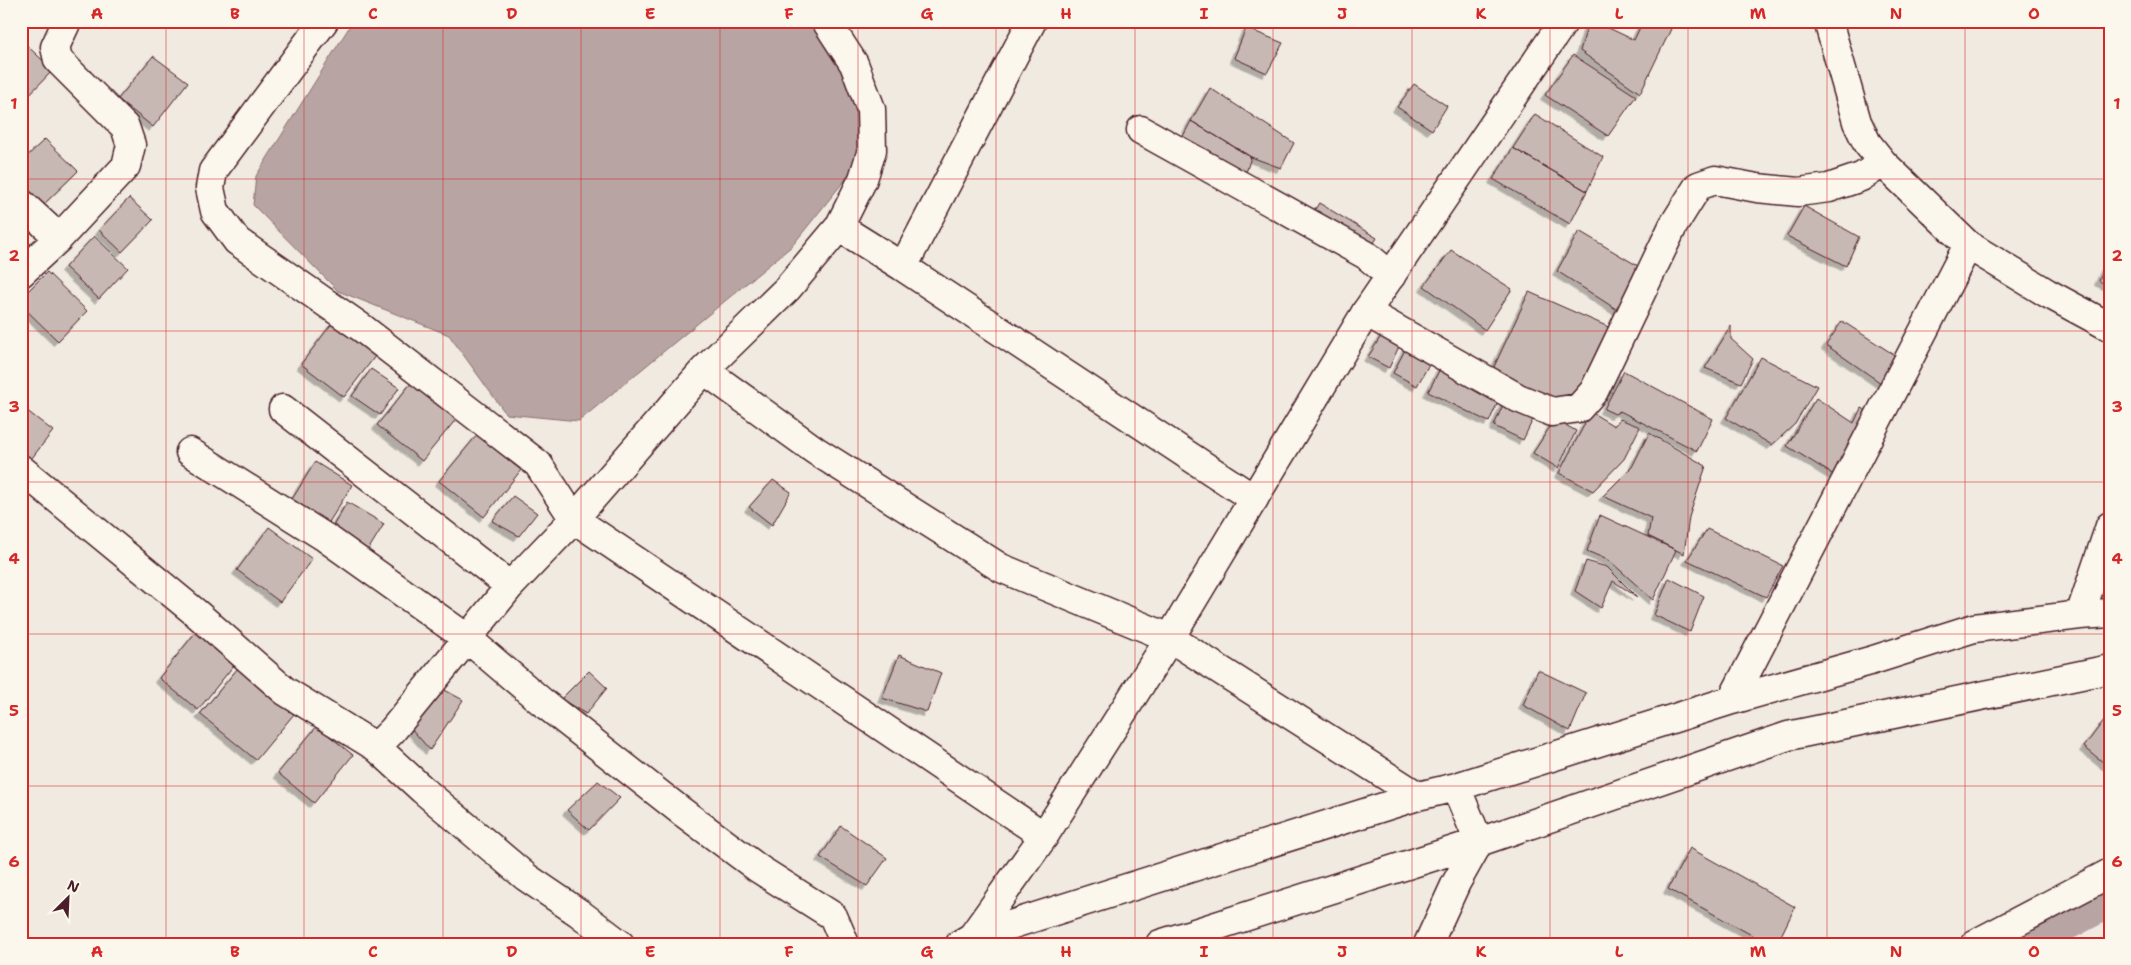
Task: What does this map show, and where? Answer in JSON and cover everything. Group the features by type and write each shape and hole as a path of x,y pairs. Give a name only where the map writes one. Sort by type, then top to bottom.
{"street":[{"path":"21,273 59,238 126,166 131,145 125,127 58,60 55,47 67,21"},
{"path":"324,21 213,171 210,188 215,211 237,241 362,328 538,464 574,519 1044,836"},
{"path":"376,747 392,731 510,586 574,519 704,370 787,289 839,227 862,179 872,150 871,109 854,64 826,21"},
{"path":"903,267 1032,21"},
{"path":"968,942 1044,836 1170,638 1366,312 1564,21"},
{"path":"1828,21 1857,122 1867,143 1883,163 1968,245 2046,294 2110,326"},
{"path":"1141,130 1366,255 1390,276"},
{"path":"1366,312 1518,398 1552,412 1579,408 1594,390 1673,226 1698,186 1715,180 1757,188 1798,192 1829,188 1860,177 1883,163"},
{"path":"21,202 59,238"},
{"path":"839,227 903,267 1254,499"},
{"path":"1732,700 1968,245"},
{"path":"704,370 816,451 1001,568 1170,638 1418,796"},
{"path":"283,408 510,586"},
{"path":"190,452 326,538 468,639 542,702 682,811 759,869 833,916 845,944"},
{"path":"21,469 196,613 285,691 376,747 422,790 526,877 620,944"},
{"path":"2080,615 2110,526"},
{"path":"968,942 1418,796 1459,794 1732,700 1870,661 1974,628 2110,613"},
{"path":"1160,944 1477,837 1788,736 2110,670"},
{"path":"1428,944 1477,837 1459,794"},
{"path":"1975,944 2110,873"}],"shaded area":[{"path":"353,21 803,21 816,31 858,96 861,160 792,246 579,421 506,414 449,335 338,291 253,205 256,176"}],"building":[{"path":"1589,21 1594,21 1634,40 1643,21 1658,21 1671,29 1640,93 1580,51"},
{"path":"1246,28 1283,43 1267,73 1234,58"},
{"path":"21,40 53,70 21,103"},
{"path":"1573,55 1636,96 1608,136 1545,95"},
{"path":"153,56 188,82 153,127 118,99"},
{"path":"1414,84 1447,106 1432,130 1397,107"},
{"path":"1210,88 1294,143 1281,168 1251,157 1191,121"},
{"path":"1535,114 1603,157 1587,191 1513,148"},
{"path":"1191,121 1251,157 1244,179 1180,142"},
{"path":"45,139 78,171 40,208 21,189 21,162"},
{"path":"1513,148 1587,191 1570,224 1493,179"},
{"path":"129,198 153,220 122,252 99,230"},
{"path":"1319,203 1377,238 1366,255 1308,220"},
{"path":"1804,206 1859,237 1846,266 1787,236"},
{"path":"1579,231 1638,266 1619,311 1557,271"},
{"path":"94,236 128,268 99,299 65,267"},
{"path":"1451,250 1512,289 1485,330 1424,286"},
{"path":"2110,256 2110,286 2099,281"},
{"path":"47,272 87,311 58,341 21,305 21,298"},
{"path":"1529,292 1613,329 1569,405 1492,371"},
{"path":"1842,321 1896,356 1881,383 1826,345"},
{"path":"333,322 376,355 344,397 301,364"},
{"path":"1731,326 1731,339 1753,359 1741,383 1705,368"},
{"path":"1384,331 1402,340 1389,368 1368,357"},
{"path":"1408,344 1433,357 1417,386 1393,373"},
{"path":"1761,357 1817,386 1795,424 1772,445 1726,418"},
{"path":"1443,363 1501,395 1489,422 1428,392"},
{"path":"371,369 399,388 380,415 352,396"},
{"path":"1624,371 1713,419 1697,451 1620,411 1615,414 1604,409"},
{"path":"412,382 457,418 422,461 377,425"},
{"path":"1506,397 1537,411 1523,440 1494,426"},
{"path":"1816,398 1854,423 1861,408 1869,412 1834,475 1787,446"},
{"path":"21,406 53,431 28,463 21,458"},
{"path":"1591,412 1614,426 1620,419 1640,427 1624,459 1593,491 1559,473"},
{"path":"1555,419 1576,431 1558,468 1533,453"},
{"path":"1649,433 1706,466 1689,517 1684,554 1648,536 1651,518 1603,496 1632,467"},
{"path":"477,435 521,470 484,517 439,481"},
{"path":"315,462 352,485 323,532 286,509"},
{"path":"773,480 791,492 772,525 749,507"},
{"path":"513,496 537,513 519,536 492,521"},
{"path":"347,502 384,524 362,560 326,538"},
{"path":"1600,515 1676,550 1653,600 1610,561 1587,551"},
{"path":"269,527 312,559 280,602 237,570"},
{"path":"1707,529 1783,566 1766,597 1687,560"},
{"path":"1586,561 1607,567 1637,597 1613,581 1601,608 1575,591"},
{"path":"1669,578 1704,596 1690,632 1654,615"},
{"path":"199,628 238,660 198,710 159,678"},
{"path":"899,655 941,673 927,712 882,698"},
{"path":"238,668 294,714 256,760 200,714"},
{"path":"1538,670 1586,693 1570,731 1523,705"},
{"path":"589,671 607,688 586,714 561,699"},
{"path":"441,688 463,700 430,750 409,726"},
{"path":"2104,720 2110,725 2110,764 2108,766 2084,747"},
{"path":"317,726 353,755 314,803 278,773"},
{"path":"598,781 620,798 589,830 567,810"},
{"path":"841,826 887,858 867,886 820,857"},
{"path":"1690,848 1795,907 1777,944 1768,944 1668,889"}],"waterway":[{"path":"2025,944 2110,899"}]}
